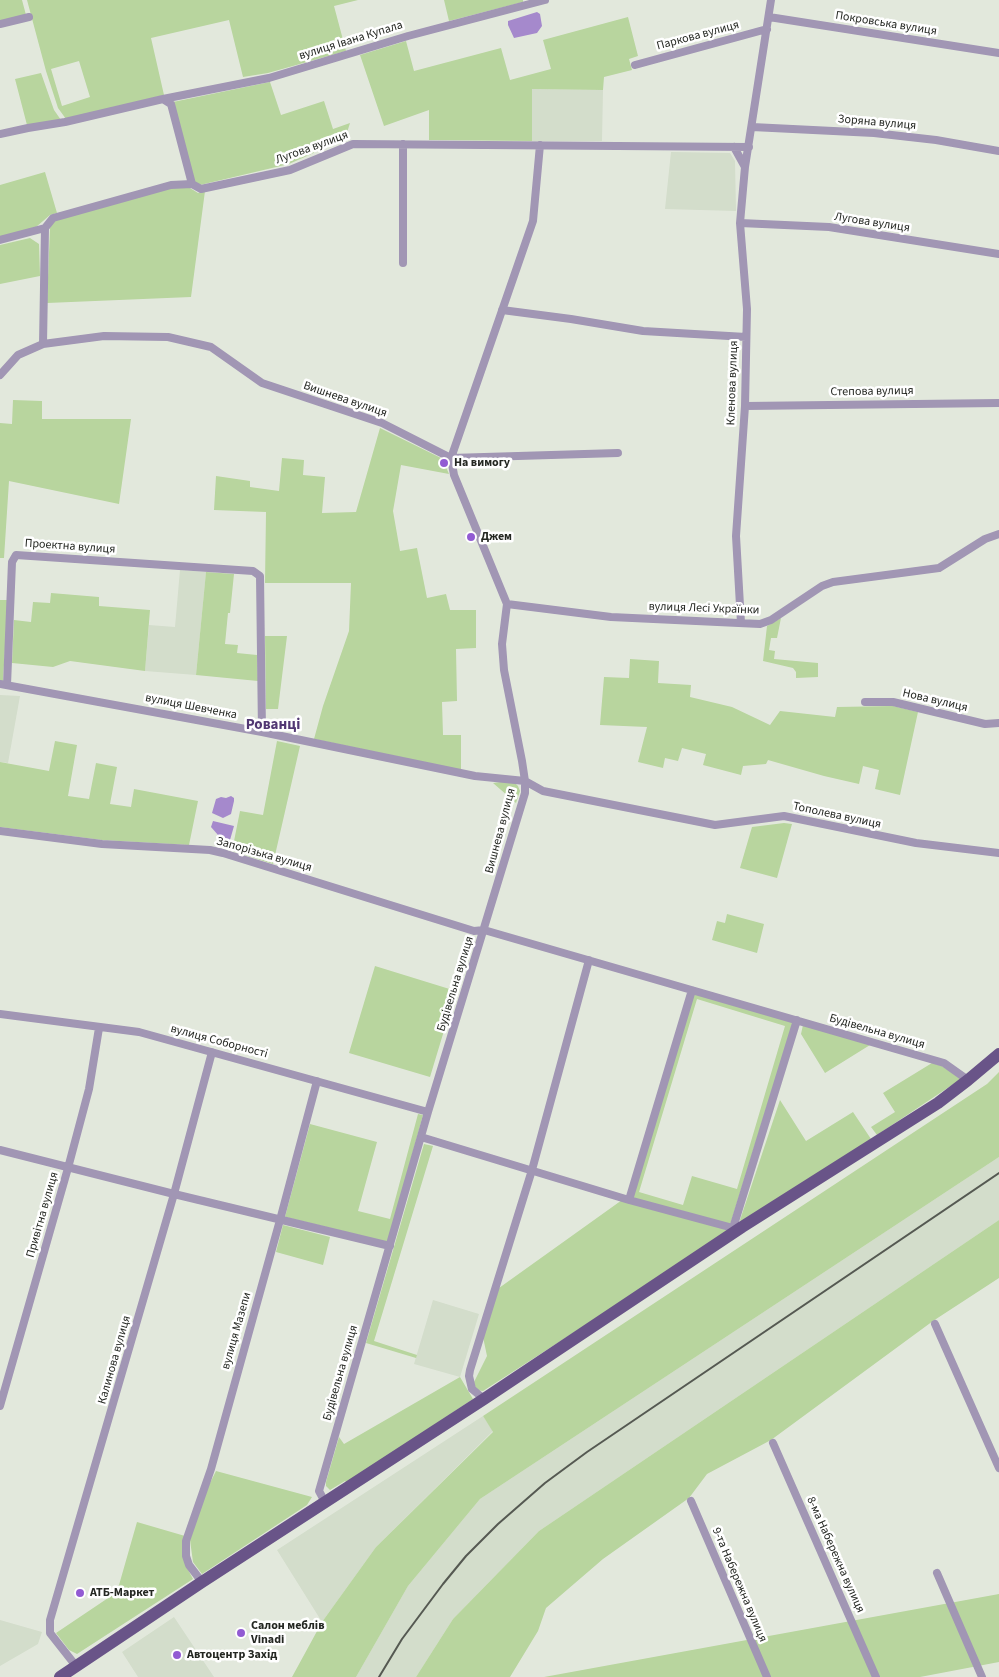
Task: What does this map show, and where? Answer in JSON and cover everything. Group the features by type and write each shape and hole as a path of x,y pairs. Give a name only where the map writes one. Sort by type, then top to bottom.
{"main road":[{"path":"60,1677 202,1582 484,1399 738,1227 938,1103 999,1054"}],"street":[{"name":"вулиця Івана Купала","path":"0,134 269,78 408,36 545,0"},
{"name":"Кленова вулиця","path":"741,624 736,536 745,406 747,309 740,223 746,167 772,0"},
{"path":"0,24 28,17"},
{"name":"Покровська вулиця","path":"769,17 999,53"},
{"name":"Паркова вулиця","path":"635,65 767,29"},
{"path":"163,99 171,104 192,184"},
{"name":"Зоряна вулиця","path":"752,127 874,133 936,140 999,151"},
{"name":"Лугова вулиця","path":"0,240 45,228 53,218 171,185 192,184 201,189 290,170 352,144 749,147"},
{"path":"403,144 404,263"},
{"path":"540,145 532,221 451,458 618,453"},
{"path":"734,147 746,167"},
{"name":"Лугова вулиця","path":"740,223 829,227 999,254"},
{"path":"43,344 45,228"},
{"path":"502,310 571,318 643,331 746,337"},
{"name":"Вишнева вулиця","path":"0,375 18,355 43,344 104,336 168,337 211,347 262,383 382,423 451,458 454,475 507,604 502,644 504,670 526,781 524,794 484,930"},
{"name":"Степова вулиця","path":"745,406 999,402"},
{"name":"вулиця Лесі Українки","path":"507,604 610,618 760,624 771,620 822,586 833,582 939,568 985,539 999,534"},
{"name":"Проектна вулиця","path":"4,684 12,562 16,555 253,571 260,576 262,732"},
{"name":"вулиця Шевченка","path":"4,684 262,732 475,776 526,781"},
{"name":"Нова вулиця","path":"865,702 893,702 985,724 999,722"},
{"name":"Тополева вулиця","path":"526,781 543,791 715,825 784,816 916,844 999,853"},
{"name":"Запорізька вулиця","path":"0,831 102,844 210,850 474,931 484,930"},
{"name":"Будівельна вулиця","path":"325,1502 319,1492 428,1112 484,930 944,1063 968,1080"},
{"path":"484,1399 472,1389 469,1376 470,1370 532,1170 589,960"},
{"path":"629,1200 692,990"},
{"name":"вулиця Соборності","path":"0,1014 139,1032 428,1112"},
{"path":"421,1137 629,1200 738,1227 798,1020"},
{"name":"Привітна вулиця","path":"0,1406 89,1089 99,1028"},
{"name":"Калинова вулиця","path":"76,1666 50,1632 50,1620 174,1194 212,1052"},
{"name":"вулиця Мазепи","path":"202,1582 189,1565 186,1556 186,1541 210,1469 317,1081"},
{"path":"0,1150 390,1246"},
{"path":"936,1324 999,1468"},
{"name":"8-ма Набережна вулиця","path":"773,1443 876,1677"},
{"name":"9-та Набережна вулиця","path":"691,1501 767,1677"},
{"path":"937,1573 982,1677"}],"shaded area":[{"path":"537,12 540,14 542,26 537,33 514,38 508,21"},
{"path":"532,89 603,90 602,141 532,141"},
{"path":"671,152 730,153 735,161 736,211 665,209"},
{"path":"180,570 206,572 196,675 145,671 149,625 175,627"},
{"path":"0,695 20,696 8,763 0,762"},
{"path":"231,796 234,798 234,801 231,814 223,818 212,813 216,799"},
{"path":"213,821 234,826 230,840 218,835 211,827"},
{"path":"999,1157 999,1220 539,1531 453,1619 416,1677 356,1677 408,1586 480,1499"},
{"path":"433,1300 479,1314 460,1377 414,1364"},
{"path":"483,1416 493,1431 376,1547 322,1622 277,1550"},
{"path":"174,1617 214,1677 138,1677 122,1652"},
{"path":"0,1620 42,1632 38,1644 0,1666"}],"green space":[{"path":"0,0 22,0 26,15 0,22"},
{"path":"27,0 358,0 334,6 346,51 268,73 243,77 229,20 151,38 164,95 66,119 58,108","holes":["79,61 90,97 62,106 51,69"]},
{"path":"444,0 523,0 523,2 449,21"},
{"path":"628,17 638,56 629,59 632,70 604,77 603,90 532,89 532,141 429,140 429,110 384,126 360,55 406,41 414,71 501,48 510,80 551,69 543,40"},
{"path":"41,73 54,110 61,120 27,125 15,79"},
{"path":"270,82 281,115 324,101 333,129 350,123 345,139 289,164 200,185 194,182 173,102"},
{"path":"45,172 57,213 50,215 36,227 0,237 0,185"},
{"path":"171,188 190,188 198,193 205,191 191,297 47,303 50,228 54,220"},
{"path":"30,238 39,244 40,276 0,284 0,245"},
{"path":"13,400 42,401 42,419 131,419 119,504 9,481 4,558 0,558 0,423 12,424"},
{"path":"380,428 443,459 439,461 443,469 446,467 449,474 401,465 393,511 400,551 417,548 427,598 446,594 450,610 476,610 476,648 456,649 457,701 442,702 443,735 461,735 461,770 314,739 323,706 349,631 351,583 265,583 266,512 214,510 216,476 250,481 250,487 279,491 282,458 304,460 303,475 325,477 322,513 356,512"},
{"path":"206,572 234,574 225,644 238,645 237,653 257,655 258,681 196,675"},
{"path":"51,593 99,597 99,606 150,610 145,671 70,661 53,667 12,663 14,620 31,622 33,602 50,603"},
{"path":"0,600 8,600 3,681 0,681"},
{"path":"781,618 777,638 771,638 769,650 775,651 774,659 818,663 818,677 796,678 796,672 793,668 763,661 767,626"},
{"path":"265,636 287,636 278,709 266,709"},
{"path":"630,659 659,661 658,683 691,685 690,697 732,707 770,725 780,711 835,717 837,707 893,706 918,712 900,795 875,789 879,770 863,766 859,784 768,760 766,764 743,766 741,775 703,765 706,754 682,748 678,761 665,758 663,768 638,762 647,727 600,725 604,677 629,678"},
{"path":"55,741 77,745 68,796 89,799 96,763 117,767 110,804 131,807 134,789 198,801 189,845 102,840 0,827 0,762 49,771"},
{"path":"277,741 300,746 273,864 232,851 240,811 263,815"},
{"path":"508,781 515,783 520,791 516,803 493,783"},
{"path":"784,823 792,824 777,878 740,868 752,827"},
{"path":"727,914 764,924 757,953 712,940 717,921 725,923"},
{"path":"375,966 456,991 430,1077 349,1053"},
{"path":"694,993 793,1022 730,1225 632,1198","holes":["697,999 785,1026 737,1189 692,1176 683,1205 639,1192"]},
{"path":"803,1025 870,1045 825,1073 801,1034"},
{"path":"932,1063 942,1066 961,1079 877,1135 871,1127 895,1112 883,1093"},
{"path":"999,1072 999,1157 480,1499 408,1586 356,1677 292,1677 322,1622 376,1547 493,1432 483,1416 987,1084"},
{"path":"780,1100 806,1141 853,1112 871,1139 743,1224 740,1220"},
{"path":"418,1114 423,1115 388,1242 285,1217 310,1124 377,1142 358,1211 390,1219"},
{"path":"424,1144 433,1146 374,1341 417,1355 416,1358 366,1343"},
{"path":"622,1200 731,1231 483,1391 476,1390 474,1382 487,1356 483,1337 499,1288"},
{"path":"999,1220 999,1278 933,1321 771,1440 707,1474 689,1498 603,1559 546,1608 538,1631 510,1677 416,1677 453,1619 539,1531"},
{"path":"283,1225 330,1237 323,1265 276,1252"},
{"path":"460,1377 473,1399 347,1483 345,1481 330,1490 326,1486 339,1437 344,1444"},
{"path":"216,1471 312,1497 307,1505 202,1574 193,1562 190,1540 206,1491"},
{"path":"137,1522 185,1536 186,1566 193,1579 77,1654 69,1650 56,1633 117,1592"},
{"path":"999,1594 999,1662 920,1677 544,1677"}],"railway":[{"path":"379,1677 402,1639 466,1556 498,1524 545,1483 587,1452 999,1173"}],"place":[{"name":"На вимогу","path":"444,463"},
{"name":"Джем","path":"471,537"},
{"name":"АТБ-Маркет","path":"80,1593"},
{"name":"Салон меблів Vinadi","path":"241,1633"},
{"name":"Автоцентр Захід","path":"177,1655"}],"district":[{"name":"Рованці","path":"273,726"}]}
